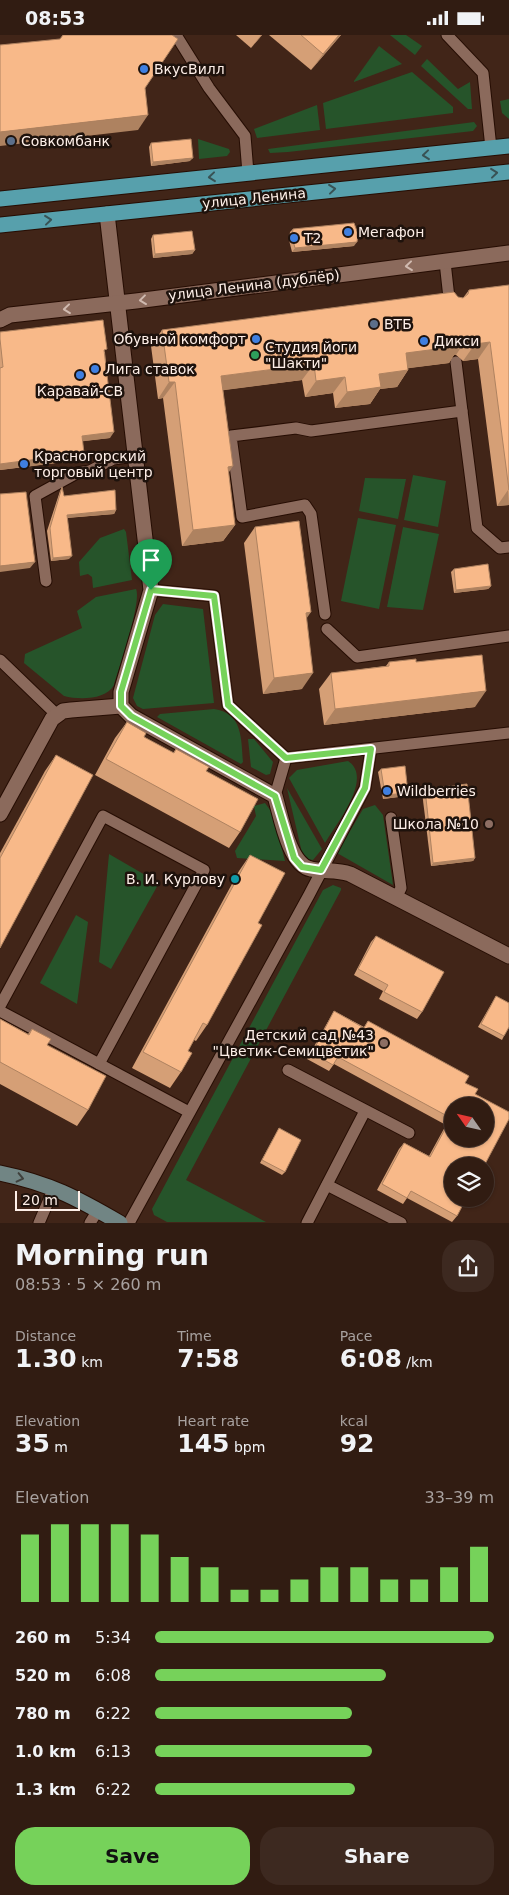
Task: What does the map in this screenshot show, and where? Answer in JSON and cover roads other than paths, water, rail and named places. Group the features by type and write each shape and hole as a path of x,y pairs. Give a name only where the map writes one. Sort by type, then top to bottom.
{"main road":[{"name":"улица Ленина","path":"0,199 509,146"},
{"name":"улица Ленина","path":"0,225 509,172"}],"street":[{"path":"106,214 151,590 121,692 121,706 131,716 275,796 294,858 302,867 321,870 337,869 350,873 509,956"},
{"name":"улица Ленина (дублёр)","path":"0,320 10,315 509,253"},
{"path":"0,814 48,726 58,715 71,710 121,706"},
{"path":"0,1173 47,1185 94,1216 120,1223"}],"lane":[{"path":"176,35 209,88 245,136 248,173"},
{"path":"447,35 483,73 491,148"},
{"path":"445,262 450,307"},
{"path":"456,362 477,529 500,548 509,547"},
{"path":"324,614 311,514 305,505 242,517 231,436 296,428 311,431 462,411"},
{"path":"46,581 35,496 77,473 90,471 113,459 134,456"},
{"path":"151,590 214,596 228,705 286,758 509,733"},
{"path":"327,629 357,657 509,637"},
{"path":"0,660 58,715"},
{"path":"129,1223 365,788 371,749"},
{"path":"275,796 286,758"},
{"path":"0,1006 103,815 204,870 99,1064"},
{"path":"391,818 401,888 396,897"},
{"path":"0,1011 189,1112"},
{"path":"288,1069 409,1133"},
{"path":"308,1223 365,1111"},
{"path":"39,1223 47,1185"},
{"path":"327,1185 401,1223"}],"place":[{"name":"ВкусВилл","path":"144,69"},
{"name":"Совкомбанк","path":"11,141"},
{"name":"Мегафон","path":"348,232"},
{"name":"T2","path":"294,238"},
{"name":"ВТБ","path":"374,324"},
{"name":"Обувной комфорт","path":"256,339"},
{"name":"Дикси","path":"424,341"},
{"name":"Студия йоги \"Шакти\"","path":"255,355"},
{"name":"Лига ставок","path":"95,369"},
{"name":"Каравай-СВ","path":"80,375"},
{"name":"Красногорский торговый центр","path":"24,464"},
{"name":"Wildberries","path":"387,791"},
{"name":"Школа №10","path":"489,824"},
{"name":"В. И. Курлову","path":"235,879"},
{"name":"Детский сад №43 \"Цветик-Семицветик\"","path":"384,1043"}]}
